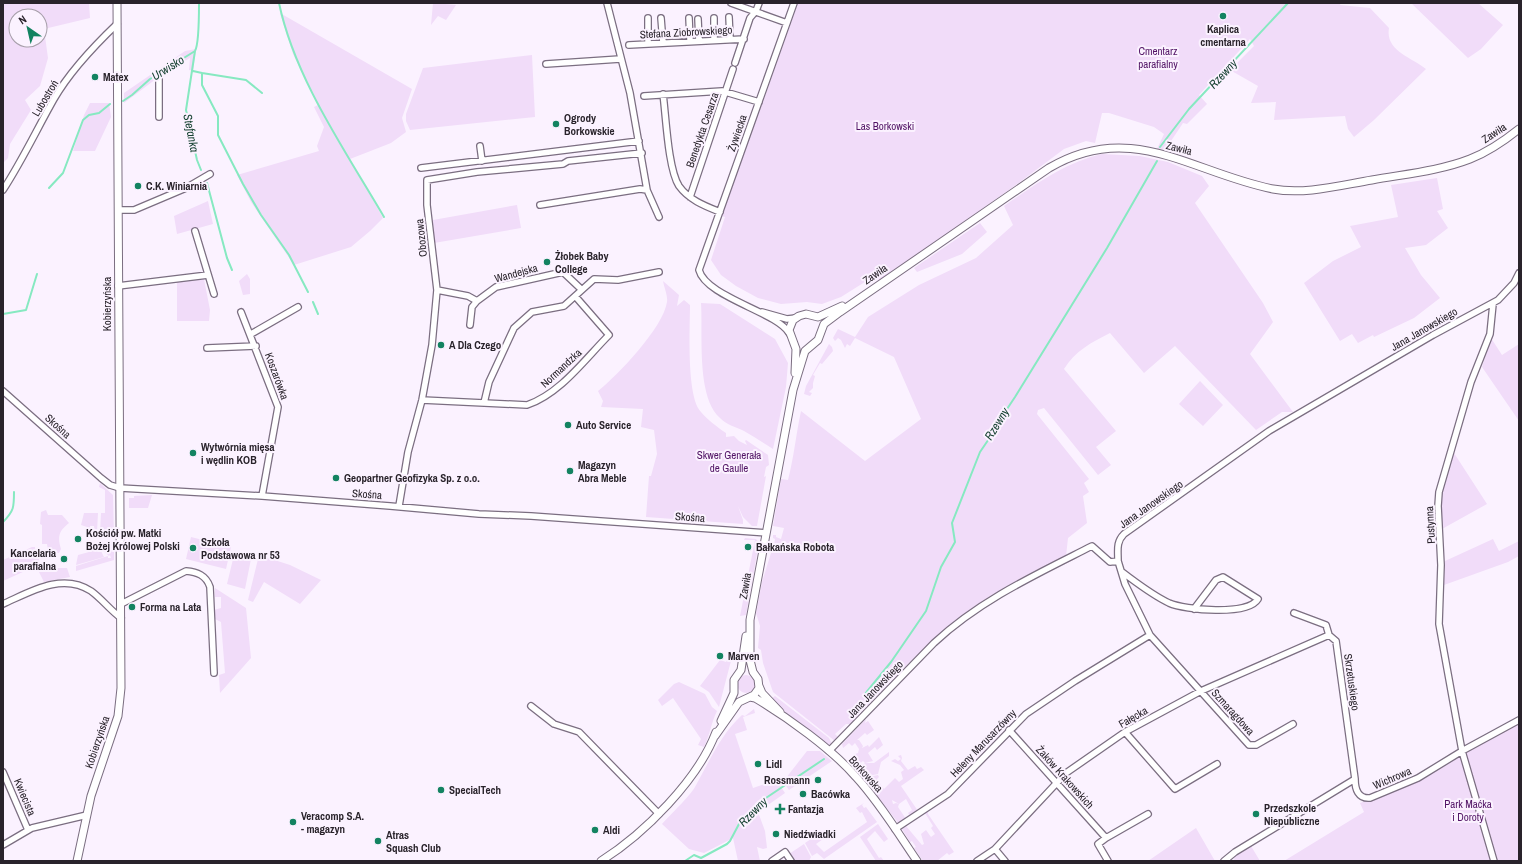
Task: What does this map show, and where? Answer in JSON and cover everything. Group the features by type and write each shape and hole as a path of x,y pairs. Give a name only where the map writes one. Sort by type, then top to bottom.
{"street":[{"name":"Kobierzyńska","path":"77,861 86,815 96,779 118,716 121,688 117,3"},
{"path":"607,3 620,59 630,93 642,153 647,190 659,217"},
{"path":"731,3 787,23"},
{"name":"Benedykta Cesarza","path":"690,197 750,18 756,12 759,3"},
{"name":"Żywiecka","path":"752,309 711,285 704,279 699,270 794,3"},
{"path":"729,17 730,39"},
{"path":"648,18 648,44"},
{"path":"661,18 663,43"},
{"path":"688,18 690,41"},
{"path":"714,18 714,40"},
{"path":"698,19 699,41"},
{"name":"Lubostroń","path":"3,190 21,162 55,98 80,63 117,24"},
{"name":"Stefana Ziobrowskiego","path":"629,45 744,39"},
{"path":"546,64 620,59"},
{"path":"159,77 159,117"},
{"path":"644,96 726,92 759,102"},
{"path":"663,94 672,165 679,185 690,197 701,205 720,212"},
{"name":"Zawiła","path":"715,736 733,696 734,680 743,663 744,642 750,620 793,390 804,354 818,340 826,323 862,296 1049,168 1067,158 1085,151 1107,147 1136,149 1187,161 1267,187 1300,190 1445,167 1480,154 1519,130"},
{"path":"421,168 639,141"},
{"path":"480,146 482,160"},
{"name":"Obozowa","path":"399,506 408,452 422,400 432,345 437,290 428,205 427,180 477,172 563,164 568,162 642,153"},
{"path":"118,210 134,210 186,188 210,174"},
{"path":"540,205 636,190 647,190"},
{"path":"195,231 214,294"},
{"name":"Wandejska","path":"477,301 496,287 563,272 581,289"},
{"path":"484,403 489,382 514,328 532,312 564,306 581,289 596,279 618,280 659,272"},
{"name":"Jana Janowskiego","path":"828,751 938,638 993,598 1046,568 1092,546 1110,562 1118,561 1118,545 1124,534 1269,431 1433,335 1492,304 1506,293 1519,273"},
{"path":"118,286 208,275"},
{"path":"437,290 468,296 477,301 472,307 470,325"},
{"name":"Normandzka","path":"422,400 527,405 540,401 560,385 609,335 575,296"},
{"name":"Zawiła","path":"796,318 806,314 820,317 862,296"},
{"name":"Pustynna","path":"1492,304 1490,334 1471,382 1439,492 1438,506 1441,565 1439,624 1462,751 1494,861"},
{"path":"251,334 298,307"},
{"path":"752,309 787,319 796,318"},
{"path":"752,309 784,326 799,346 812,346"},
{"name":"Koszarówka","path":"242,312 278,407 262,496"},
{"path":"813,316 818,321 821,331"},
{"path":"791,337 791,323 796,318"},
{"name":"Zawiła","path":"791,337 796,349 793,390"},
{"path":"207,348 256,346"},
{"name":"Skośna","path":"3,391 101,478 110,485 120,488 262,496 399,506 479,514 531,516 766,533"},
{"path":"1118,561 1125,584 1150,635 1201,691"},
{"path":"121,604 186,571 194,572 202,576 208,581 210,587 214,673"},
{"path":"1122,572 1168,603 1178,607 1194,609 1234,609 1253,604 1258,599 1223,577 1216,580 1194,609"},
{"path":"3,604 38,588 67,583 77,584 92,592 110,610 121,618"},
{"name":"Skrzetuskiego","path":"1294,613 1326,626 1329,636 1333,637 1336,642 1355,779"},
{"name":"Zawiła","path":"601,861 631,840 659,814 693,772 715,736 738,703 756,693 759,686 758,679 754,674 750,651 750,620"},
{"name":"Heleny Marusarzówny","path":"895,829 948,794 1009,730 1034,708 1150,635"},
{"name":"Fałęcka","path":"977,861 995,849 1056,782 1073,767 1125,732 1201,691 1329,636"},
{"path":"739,673 748,671 754,674"},
{"name":"Borkowska","path":"759,686 763,695 784,717"},
{"path":"734,689 738,694 748,697"},
{"name":"Szmaragdowa","path":"1201,691 1249,745 1256,745 1293,724"},
{"name":"Borkowska","path":"748,697 756,698 784,717 828,751 856,777 917,861"},
{"path":"531,706 554,724 579,732 659,814"},
{"name":"Wichrowa","path":"1224,861 1235,852 1355,779 1357,791 1360,796 1365,799 1370,798 1418,778 1462,751 1519,720"},
{"name":"Żaków Krakowskich","path":"1009,730 1106,838"},
{"path":"1125,732 1175,789 1217,764"},
{"name":"Kwiecista","path":"3,772 28,830"},
{"path":"1108,861 1098,844 1148,814"},
{"name":"Kwiecista","path":"3,845 28,830 46,824 86,815"},
{"path":"995,849 1006,861"},
{"path":"772,861 785,852 791,861"}],"green space":[{"path":"89,3 90,18 48,28 48,8 8,8 8,48 47,48 48,58 40,86 25,100 31,110 10,144 8,158 3,163 3,4"},
{"path":"433,3 456,5 446,20 438,16 431,25"},
{"name":"Las Borkowski","path":"798,3 1341,3 1340,5 1370,8 1389,28 1389,36 1395,48 1400,53 1426,69 1374,120 1354,137 1348,129 1345,116 1274,120 1276,102 1251,103 1258,86 1230,70 1254,46 1250,39 1199,95 1207,104 1187,124 1183,123 1165,150 1157,149 1164,134 1154,127 1109,113 1102,113 1095,143 1086,141 1064,149 880,281 876,275 841,297 822,304 807,302 781,304 758,298 736,286 721,275 711,260 725,217 722,216"},
{"path":"1411,3 1478,3 1503,25 1481,49 1468,58"},
{"path":"280,13 412,89 402,118 406,132 391,143 350,159 383,218 351,247 294,265 251,202 237,175 319,151 317,146 324,127 314,107 318,105 293,54"},
{"path":"196,49 193,71 189,70 190,58 164,73 124,103 124,93 185,51"},
{"path":"532,55 535,117 410,130 406,121 406,114 423,68"},
{"path":"90,103 109,103 111,117 95,151 73,151 84,115"},
{"path":"1102,154 1140,156 1168,162 1202,176 1209,186 1195,203 1263,303 1273,322 1250,354 1293,412 1282,412 1256,430 1175,346 1144,373 1110,333 1084,348 1073,357 1064,369 1116,431 1096,447 1111,465 1098,475 1044,408 1038,410 1037,414 1089,479 1084,483 1089,492 1083,496 1087,523 1068,538 1066,556 1036,570 992,595 951,624 899,672 850,724 846,724 835,734 839,738 835,741 773,692 763,663 761,650 758,648 760,626 756,613 762,582 771,553 773,553 775,539 773,538 773,535 776,535 776,537 781,539 784,528 773,526 781,479 788,480 801,411 865,461 921,419 894,357 855,338 850,346 847,344 845,348 841,340 838,338 835,341 833,338 838,329 855,337 868,317 919,285 976,258 1013,225 1004,206 1051,175 1075,163"},
{"path":"1437,178 1443,209 1437,211 1448,228 1426,245 1405,248 1421,275 1440,298 1414,318 1374,337 1373,335 1358,343 1352,334 1340,341 1304,283 1333,261 1361,247 1350,226 1398,217 1391,185"},
{"path":"208,201 213,224 177,234 174,216"},
{"path":"517,205 521,228 434,243 433,220"},
{"path":"980,223 987,232 962,254 917,272 914,268"},
{"path":"247,274 250,279 250,294 243,295 239,281"},
{"path":"204,279 210,310 209,321 177,321 177,282"},
{"name":"Skwer Generała de Gaulle","path":"663,281 679,295 677,306 684,300 690,305 690,361 693,392 696,404 701,412 712,423 726,433 726,437 734,436 739,441 747,445 746,440 768,455 769,465 766,467 764,477 766,476 757,526 752,526 743,517 738,506 743,524 646,517 649,476 651,476 657,454 654,430 641,427 643,409 601,407 603,401 598,391 628,363 649,337 664,313 667,300"},
{"path":"701,303 720,304 775,339 788,363 786,387 773,449 720,418 712,408 707,396 702,364"},
{"path":"1491,338 1502,355 1519,344 1519,421 1482,367"},
{"path":"829,344 833,351 822,364 820,363 813,375 815,376 813,388 809,392 812,393 810,396 804,394 806,386"},
{"path":"1200,381 1223,405 1203,426 1179,404"},
{"path":"1454,453 1487,504 1442,529 1442,489"},
{"path":"100,483 113,495 114,535 100,533 101,513 105,513 105,490 99,487"},
{"path":"152,495 148,508 129,508 129,498 134,498 134,496"},
{"path":"46,510 48,515 62,515 69,523 61,531 59,537 61,549 59,553 54,553 48,550 47,544 42,544 42,525 40,524 41,512"},
{"path":"84,513 98,513 97,532 95,532 94,526 90,526 90,528 81,525"},
{"path":"191,537 231,547 226,569 186,559"},
{"path":"745,538 756,539 759,543 746,615 740,616 755,540 744,540"},
{"path":"1493,539 1499,551 1519,541 1519,556 1508,562 1444,585 1445,561"},
{"path":"108,541 114,541 114,560 76,571 76,566 108,556 108,558 111,558 110,555 109,556 101,549 101,544"},
{"path":"35,547 36,559 39,559 39,564 53,565 53,568 67,568 70,577 44,582 36,566 3,581 3,560"},
{"path":"100,549 104,557 76,565 78,555"},
{"path":"234,555 251,559 245,589 227,584"},
{"path":"259,555 290,565 321,580 300,604 264,582 253,602 248,600"},
{"path":"215,588 246,608 251,658 220,693 219,675 225,673 221,622 215,619 214,610 221,608 221,597 215,597"},
{"path":"733,653 719,707 709,692 700,686 720,660 726,662"},
{"path":"746,675 752,678 755,684 752,690 746,693 740,690 737,684 740,678"},
{"path":"679,682 705,694 712,707 717,711 704,747 698,745 701,739 673,698 662,706 658,700 674,684"},
{"path":"775,696 829,738 832,744 827,745 780,710 771,699"},
{"path":"754,709 755,713 743,717 747,730 735,734 753,788 771,782 773,785 776,784 777,781 785,793 758,812 765,831 767,848 763,849 757,847 760,861 738,861 733,838 704,853 689,849 662,824 695,787 716,749 728,731 742,715 745,716"},
{"path":"866,719 865,723 868,721 874,730 867,735 865,733 857,740 859,740 863,746 862,748 868,745 869,747 879,737 883,745 877,750 875,747 868,753 873,761 865,763 863,761 854,768 849,762 856,756 855,754 858,753 859,749 855,743 852,746 849,743 843,748 842,744"},
{"name":"Park Maćka i Doroty","path":"1519,722 1519,861 1284,861 1364,812 1360,803 1419,780"},
{"path":"807,751 820,751 832,761 789,790 782,780 786,778"},
{"path":"889,752 889,756 881,762 878,774 863,777 857,770 865,763 874,763"},
{"path":"901,755 902,758 901,761 908,770 915,766 917,769 921,767 924,770 901,786 918,811 910,816 908,813 912,810 906,799 899,804 898,807 906,819 899,824 863,778 878,775 879,777 877,779 884,789 895,778 899,782 903,779 901,772 904,770 900,765 891,761 895,759 898,761 901,759 898,756"},
{"path":"864,803 862,805 864,808 866,807 877,822 824,859 817,853 812,856 805,843 823,831 826,837 816,844 824,852 867,822 862,812 860,813 856,808"},
{"path":"928,811 928,814 954,852 949,855 947,853 937,861 923,861 914,848 916,847 912,841 910,842 902,829 906,826 922,845 924,844 921,834 926,830 931,837 935,834 931,828 933,826 925,813"},
{"path":"878,824 888,839 884,842 875,831 867,839 879,858 881,857 884,861 876,861 860,837"},
{"path":"1196,828 1215,861 1148,861 1193,830"},
{"path":"804,844 811,857 809,861 794,861 789,854"},
{"path":"1251,846 1260,861 1234,861 1235,854"}],"waterway":[{"name":"Urwisko","path":"123,101 150,79 195,51 198,35 199,3"},
{"path":"279,3 297,59 309,86 338,140 384,217"},
{"name":"Rzewny","path":"1160,147 1189,109 1288,3"},
{"name":"Stefanka","path":"195,51 186,110 197,160 201,170"},
{"path":"193,71 202,73 202,85 218,116 218,135 243,184 261,215 289,255 308,292"},
{"path":"202,73 246,80 262,93"},
{"name":"Urwisko","path":"49,188 63,173 83,120 89,115 99,113 110,104"},
{"name":"Rzewny","path":"865,694 891,662 926,611 941,567 955,542 952,523 980,452 1107,248 1157,161"},
{"path":"207,183 227,258 232,270"},
{"name":"Urwisko","path":"3,314 26,310 37,274"},
{"path":"313,302 318,314"},
{"path":"3,522 13,508 14,492"},
{"name":"Rzewny","path":"685,861 694,855 701,858 727,844 739,824 760,802 824,759"}],"place":[{"name":"Kaplica cmentarna","path":"1223,16"},
{"name":"Matex","path":"95,77"},
{"name":"Ogrody Borkowskie","path":"556,124"},
{"name":"C.K. Winiarnia","path":"138,186"},
{"name":"Żłobek Baby College","path":"547,262"},
{"name":"A Dla Czego","path":"441,345"},
{"name":"Auto Service","path":"568,425"},
{"name":"Wytwórnia mięsa i wędlin KOB","path":"193,453"},
{"name":"Magazyn Abra Meble","path":"570,471"},
{"name":"Geopartner Geofizyka Sp. z o.o.","path":"336,478"},
{"name":"Kościół pw. Matki Bożej Królowej Polski","path":"78,539"},
{"name":"Bałkańska Robota","path":"748,547"},
{"name":"Szkoła Podstawowa nr 53","path":"193,548"},
{"name":"Kancelaria parafialna","path":"64,559"},
{"name":"Forma na Lata","path":"132,607"},
{"name":"Marven","path":"720,656"},
{"name":"Lidl","path":"758,764"},
{"name":"Rossmann","path":"818,780"},
{"name":"SpecialTech","path":"441,790"},
{"name":"Bacówka","path":"803,794"},
{"name":"Fantazja","path":"780,809"},
{"name":"Przedszkole Niepubliczne","path":"1256,814"},
{"name":"Veracomp S.A. - magazyn","path":"293,822"},
{"name":"Aldi","path":"595,830"},
{"name":"Niedźwiadki","path":"776,834"},
{"name":"Atras Squash Club","path":"378,841"}],"park label":[{"name":"Cmentarz parafialny","path":"1158,57"}]}
